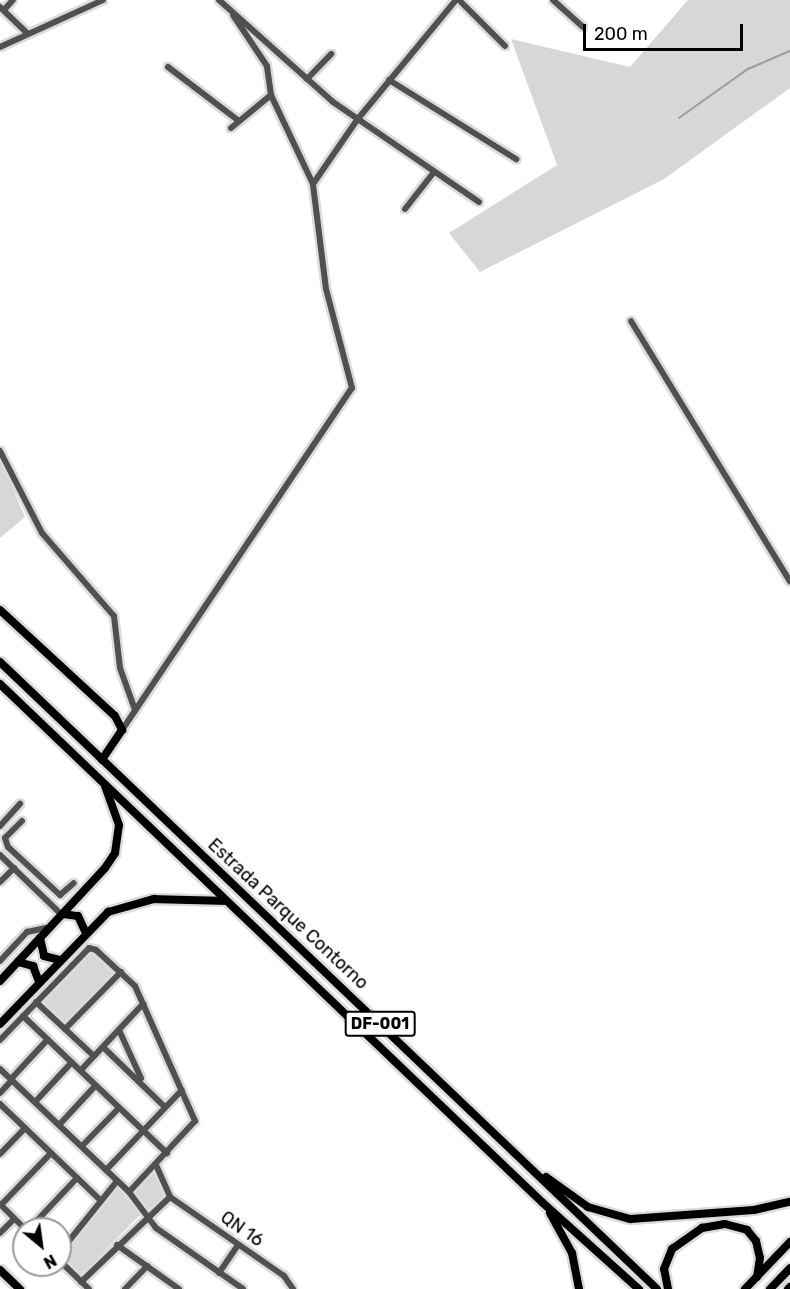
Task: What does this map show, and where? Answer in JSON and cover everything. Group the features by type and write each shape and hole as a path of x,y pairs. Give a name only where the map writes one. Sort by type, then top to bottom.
{"highway":[{"name":"Estrada Parque Contorno","path":"0,662 657,1289"},
{"name":"Estrada Parque Contorno","path":"0,684 224,901 543,1203 639,1289"},
{"path":"244,918 255,906"},
{"path":"509,1148 588,1207 630,1219 754,1210 790,1202"},
{"path":"543,1203 572,1253 579,1289"},
{"path":"668,1289 665,1262 677,1243 702,1228 725,1224 747,1230 756,1241 760,1258 757,1277"},
{"path":"745,1289 790,1242"},
{"path":"770,1289 790,1268"}],"main road":[{"path":"0,610 116,716 122,730 102,760"},
{"path":"0,981 63,914 115,853 119,825 105,785"},
{"path":"0,1024 108,912 134,902 183,897 224,901"},
{"path":"63,914 78,916 86,933"},
{"path":"40,938 44,956 60,960"},
{"path":"18,962 33,966 39,982"},
{"path":"0,1270 20,1289"}],"street":[{"path":"13,0 2,8 27,33"},
{"path":"0,47 103,0"},
{"path":"219,0 233,15 357,120 479,201"},
{"path":"313,184 357,120 458,0 506,46"},
{"path":"553,0 583,27"},
{"path":"122,730 352,388 326,289 313,184 271,95 267,66 233,15"},
{"path":"307,79 331,54"},
{"path":"168,67 239,121"},
{"path":"389,80 516,159"},
{"path":"231,128 271,95"},
{"path":"405,209 434,172"},
{"path":"631,321 790,581"},
{"path":"0,451 42,533 114,616 120,668 135,710"},
{"path":"0,826 20,804"},
{"path":"22,822 5,841 60,895 74,883"},
{"path":"0,855 63,914"},
{"path":"0,882 14,868"},
{"path":"23,876 31,868"},
{"path":"0,961 27,932 51,926"},
{"path":"0,1040 89,948 96,950 135,986 182,1090 194,1125 129,1192"},
{"path":"66,1029 120,972"},
{"path":"46,974 55,982"},
{"path":"36,1002 94,1056"},
{"path":"81,1070 143,1004"},
{"path":"23,1016 166,1154"},
{"path":"119,1030 142,1081"},
{"path":"0,1093 48,1039"},
{"path":"103,1047 142,1081 165,1107"},
{"path":"35,1102 72,1062"},
{"path":"0,1069 129,1192 147,1217 243,1289"},
{"path":"59,1125 96,1084"},
{"path":"106,1170 182,1090"},
{"path":"0,1104 100,1200"},
{"path":"82,1146 119,1108"},
{"path":"0,1154 25,1128"},
{"path":"12,1217 0,1205 51,1153"},
{"path":"81,1282 117,1245 170,1197 156,1165"},
{"path":"39,1217 77,1178"},
{"path":"72,1236 117,1181"},
{"name":"QN 16","path":"170,1197 284,1276 293,1289"},
{"path":"0,1233 12,1221"},
{"path":"117,1245 179,1289"},
{"path":"219,1273 238,1245"},
{"path":"125,1289 147,1266"},
{"path":"72,1273 88,1289"}],"shaded area":[{"path":"688,0 790,0 790,88 664,179 480,272 449,233 557,165 511,39 630,67"},
{"path":"0,458 25,517 0,538"},
{"path":"89,951 113,974 65,1025 41,1002"},
{"path":"155,1172 166,1197 146,1212 135,1193"},
{"path":"117,1187 140,1215 81,1275 72,1266 72,1242"}],"waterway":[{"path":"679,118 748,69 790,51"}]}
